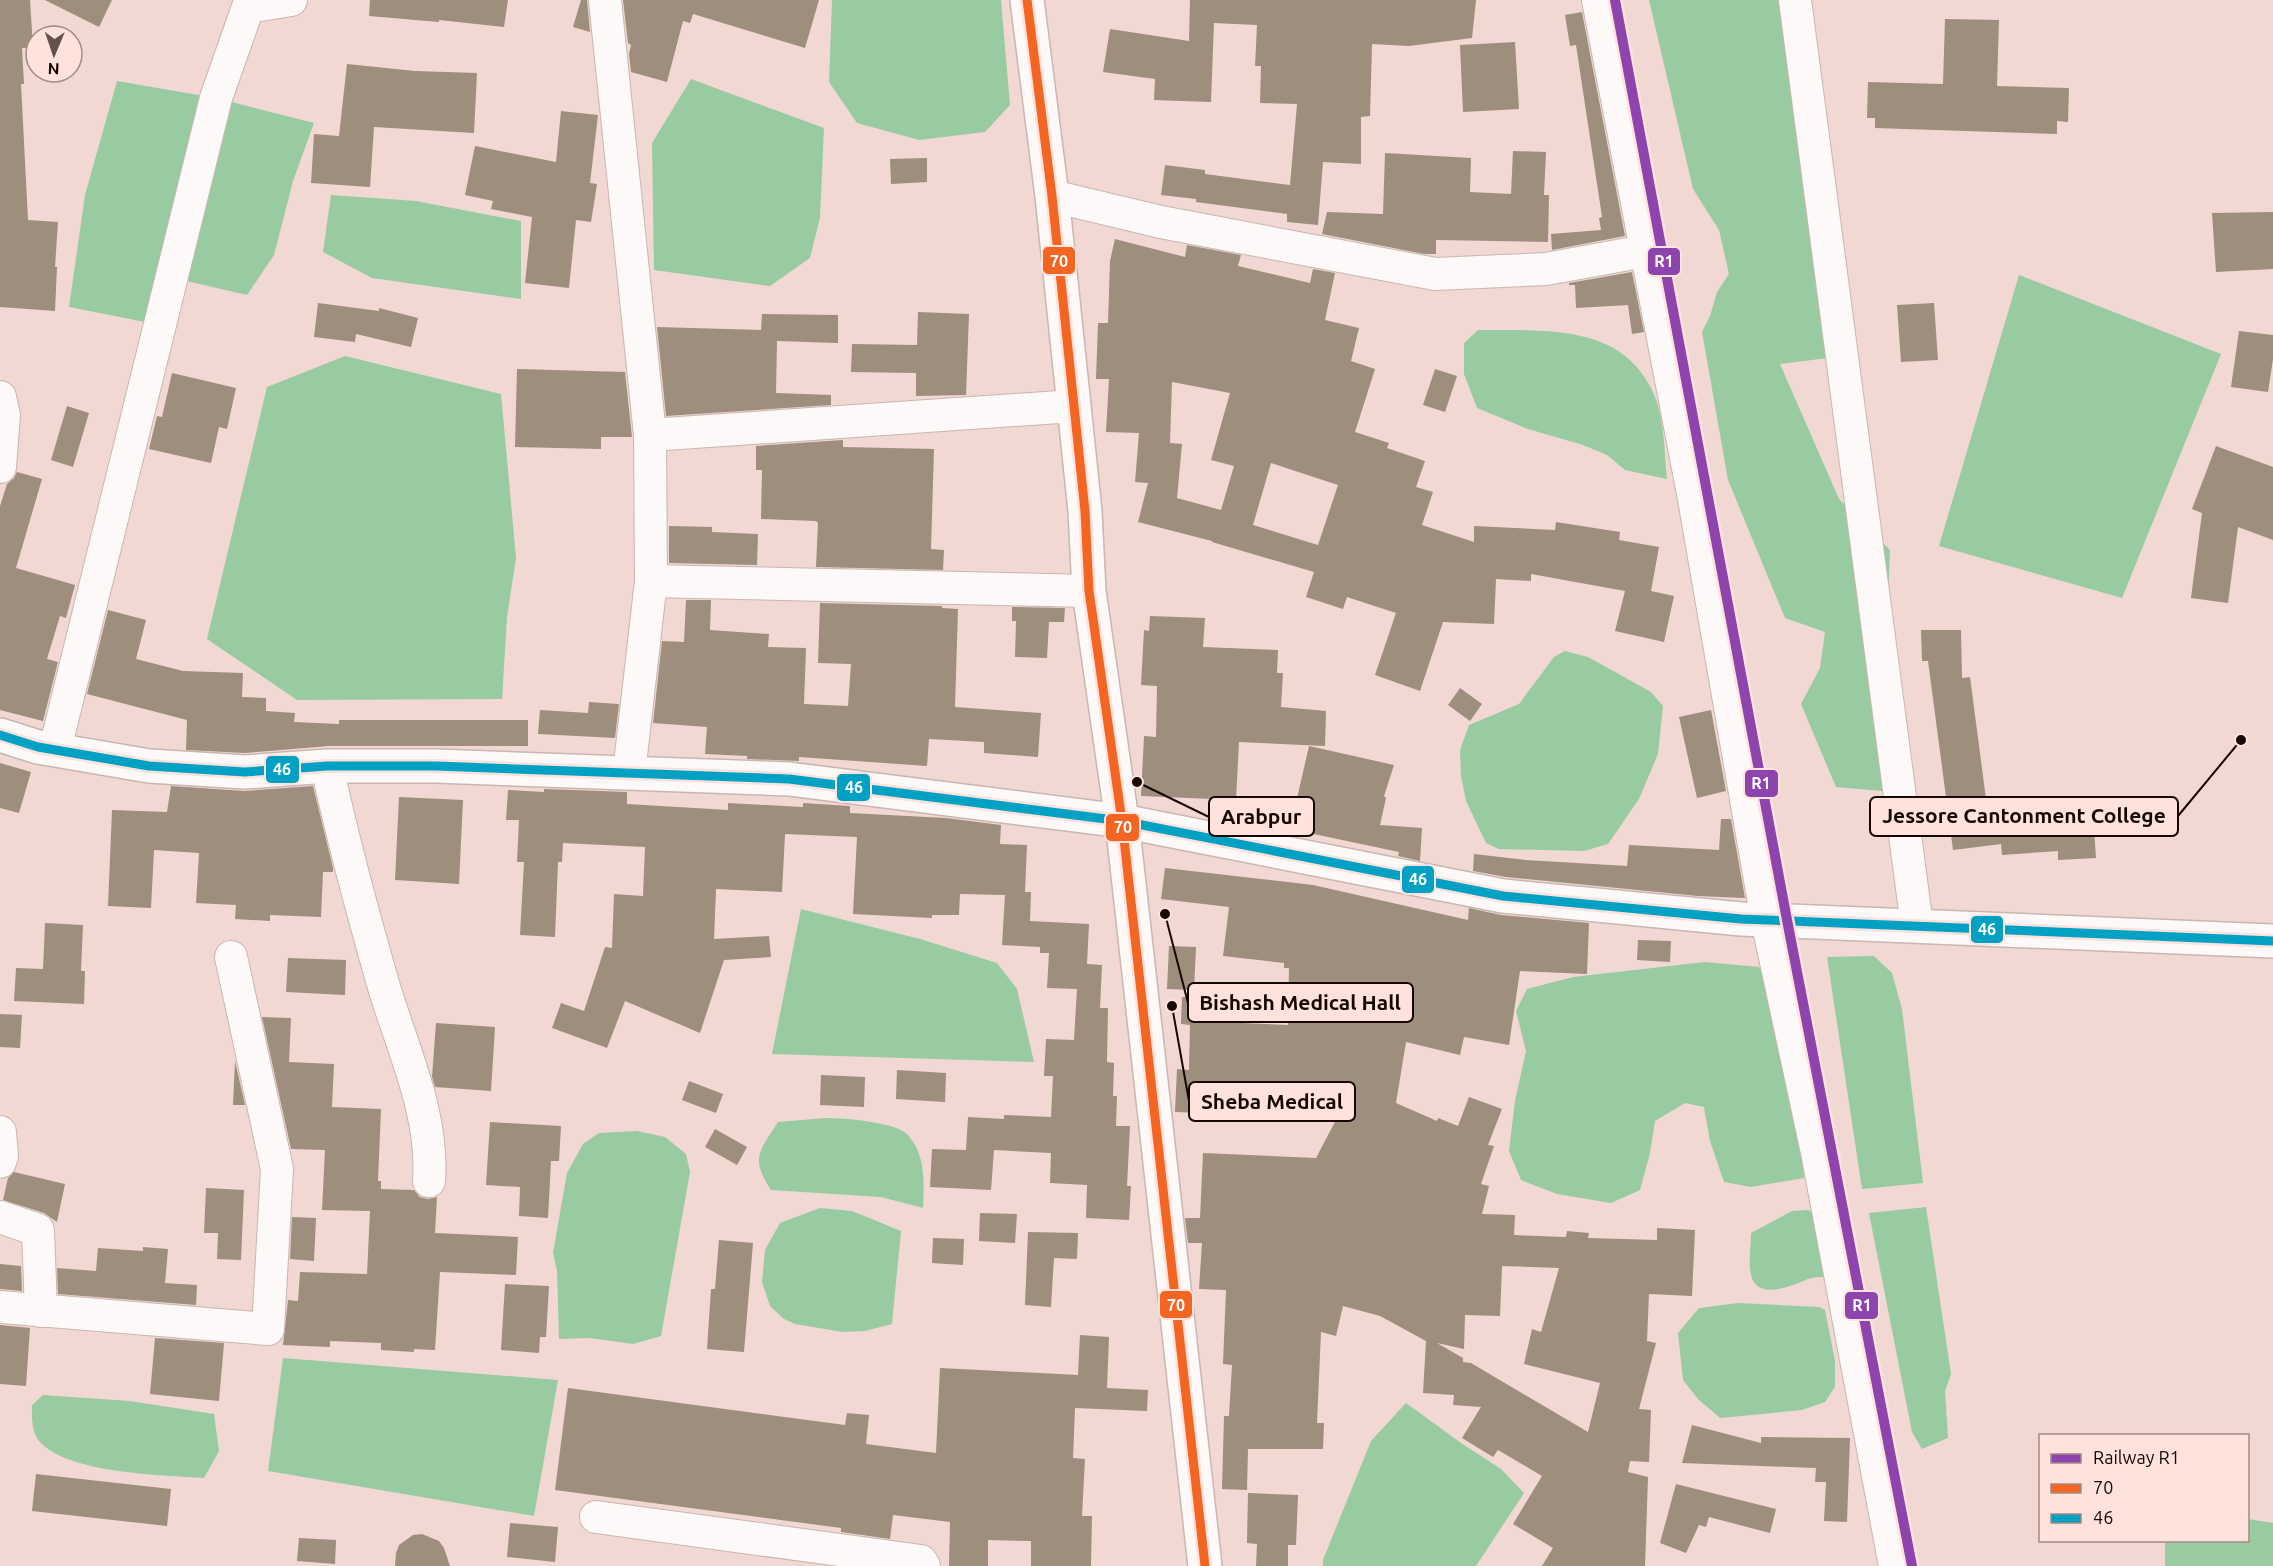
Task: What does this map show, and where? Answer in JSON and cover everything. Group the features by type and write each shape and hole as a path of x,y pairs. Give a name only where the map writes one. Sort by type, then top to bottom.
{"main road":[{"path":"1027,0 1052,196 1085,511 1089,591 1122,821 1205,1566"},
{"path":"0,735 55,749 149,766 245,772 327,766 436,766 789,779 1122,821 1503,896 1767,920 2273,941"}],"street":[{"path":"55,749 216,98 248,7 291,0"},
{"path":"605,0 650,435 651,581 628,773"},
{"path":"1598,0 1694,499 1767,920 1818,1157 1895,1566"},
{"path":"1795,0 1917,926"},
{"path":"1052,196 1161,222 1435,274 1546,269 1646,251"},
{"path":"0,397 4,415 0,467"},
{"path":"650,435 1074,406"},
{"path":"651,581 1089,591"},
{"path":"327,766 344,845 385,989 415,1080 431,1155 429,1181"},
{"path":"0,1307 268,1329 277,1169 231,957"},
{"path":"0,1132 2,1156 0,1162"},
{"path":"0,1217 38,1230 41,1311"},
{"path":"596,1517 921,1561 924,1566"}],"shaded area":[{"path":"832,0 1001,0 1010,105 985,132 919,140 857,123 829,82"},
{"path":"1649,0 1798,0 1856,338 1852,355 1780,364 1839,499 1890,550 1887,624 1893,792 1836,787 1801,704 1820,668 1825,632 1785,618 1728,480 1702,332 1710,316 1717,292 1729,274 1719,230 1693,189"},
{"path":"691,79 824,128 820,218 810,258 770,286 654,270 652,143"},
{"path":"117,81 216,98 314,123 293,181 274,255 247,295 169,277 150,323 69,307 85,195"},
{"path":"331,195 416,201 521,221 521,299 372,278 323,252"},
{"path":"2019,275 2221,354 2122,598 1939,546"},
{"path":"1478,330 1551,331 1598,341 1619,351 1637,367 1656,398 1663,433 1667,479 1625,470 1607,455 1583,445 1528,429 1477,408 1464,374 1464,343"},
{"path":"345,356 501,394 516,558 507,617 502,699 297,700 207,639 267,387"},
{"path":"1565,651 1588,657 1651,692 1663,706 1658,754 1639,799 1608,844 1584,851 1499,849 1486,843 1466,801 1461,776 1460,750 1469,725 1519,704 1554,657"},
{"path":"801,909 920,939 997,963 1017,989 1034,1062 772,1054"},
{"path":"1874,956 1892,973 1902,1009 1923,1183 1862,1189 1827,957"},
{"path":"1705,962 1759,967 1771,984 1802,1130 1804,1178 1751,1187 1724,1182 1710,1141 1704,1107 1685,1103 1655,1121 1650,1153 1640,1190 1611,1203 1557,1194 1521,1180 1509,1151 1515,1101 1526,1051 1516,1011 1527,989 1573,977"},
{"path":"826,1118 882,1124 908,1135 921,1160 923,1208 881,1197 771,1190 764,1179 759,1162 762,1148 778,1122"},
{"path":"637,1131 665,1137 686,1154 690,1172 661,1336 633,1344 590,1338 559,1339 557,1271 553,1253 567,1173 583,1144 599,1133"},
{"path":"1926,1207 1951,1374 1945,1391 1948,1438 1922,1449 1912,1432 1869,1213"},
{"path":"820,1208 852,1211 901,1231 892,1324 865,1331 843,1332 795,1324 784,1319 770,1306 762,1282 765,1250 780,1223"},
{"path":"1808,1210 1819,1216 1826,1277 1810,1278 1776,1289 1760,1288 1755,1283 1750,1270 1751,1233 1792,1211"},
{"path":"1738,1303 1819,1307 1825,1310 1835,1361 1835,1387 1825,1402 1802,1410 1720,1418 1698,1399 1683,1380 1678,1333 1699,1308"},
{"path":"283,1358 558,1380 534,1516 268,1471"},
{"path":"43,1395 130,1401 214,1414 219,1451 204,1478 117,1471 71,1460 53,1452 39,1441 35,1433 32,1424 32,1405"},
{"path":"1406,1403 1501,1469 1524,1493 1476,1566 1323,1566 1323,1560 1371,1441"},
{"path":"2249,1519 2273,1523 2273,1566 2165,1566 2165,1542 2249,1542"}],"building":[{"path":"0,0 30,0 32,24 24,24 24,48 22,48 24,84 21,84 28,220 58,222 55,311 0,307"},
{"path":"45,0 112,0 99,27"},
{"path":"370,0 508,0 504,27 369,16"},
{"path":"581,0 587,0 590,32 573,27"},
{"path":"623,0 819,0 805,48 693,14 690,23 683,21 667,82 631,72 629,54 631,45 628,43"},
{"path":"1190,0 1476,0 1472,38 1409,46 1372,44 1370,116 1361,117 1361,164 1323,162 1318,225 1287,222 1287,214 1161,195 1165,165 1205,170 1205,174 1290,185 1297,104 1260,103 1261,66 1255,66 1257,25 1214,23 1211,102 1154,100 1155,79 1103,72 1110,29 1189,41"},
{"path":"1582,12 1625,236 1552,250 1551,234 1601,230 1599,218 1602,217 1576,45 1570,46 1565,15"},
{"path":"1945,19 1999,20 1997,86 2069,88 2068,122 2057,121 2057,134 1875,128 1875,118 1867,118 1868,82 1943,84"},
{"path":"1515,42 1519,109 1463,112 1460,45"},
{"path":"347,64 415,71 477,73 474,133 374,127 370,187 311,183 314,134 339,136"},
{"path":"561,111 598,115 590,183 597,184 591,222 576,220 569,288 525,283 532,217 491,209 493,201 465,195 475,146 556,162"},
{"path":"1513,151 1546,152 1544,195 1549,195 1548,242 1436,240 1436,254 1424,254 1322,234 1327,212 1383,214 1385,153 1471,158 1470,192 1511,194"},
{"path":"927,158 927,182 891,184 890,159"},
{"path":"2273,212 2273,269 2216,272 2212,213"},
{"path":"1115,239 1185,257 1187,245 1241,255 1238,266 1310,283 1313,269 1335,273 1325,320 1359,328 1351,361 1375,369 1355,432 1389,443 1387,448 1425,461 1416,487 1433,492 1422,525 1474,542 1474,526 1555,530 1556,522 1620,532 1619,540 1659,547 1651,591 1674,596 1664,642 1615,631 1625,591 1531,574 1531,581 1496,579 1494,624 1443,622 1420,691 1375,675 1396,613 1347,597 1343,609 1306,597 1314,572 1212,541 1138,522 1148,483 1135,482 1139,433 1106,432 1109,379 1096,379 1098,323 1108,323 1110,261","holes":["1172,382 1230,393 1211,460 1234,466 1221,510 1177,498 1182,444 1170,443","1271,463 1338,485 1318,545 1253,525"]},
{"path":"1632,272 1644,332 1632,334 1628,305 1576,308 1575,285 1569,285 1569,283"},
{"path":"318,303 379,311 379,308 418,318 411,347 356,334 355,342 314,337"},
{"path":"1934,303 1938,360 1901,362 1897,305"},
{"path":"918,312 969,314 966,395 916,396 916,373 851,372 852,344 917,345"},
{"path":"762,314 838,315 838,343 777,341 776,393 831,395 831,405 666,416 657,327 761,330"},
{"path":"2239,331 2273,335 2273,359 2268,392 2231,387"},
{"path":"517,369 625,372 632,437 601,437 601,449 515,447"},
{"path":"1435,369 1457,376 1445,412 1423,405"},
{"path":"172,373 236,388 227,429 219,427 211,463 149,449 157,416 162,417"},
{"path":"67,406 89,413 73,467 51,460"},
{"path":"843,440 843,447 934,449 931,549 944,550 943,570 816,567 818,523 816,521 761,519 762,470 756,470 756,446"},
{"path":"2216,446 2273,467 2273,540 2238,527 2228,603 2191,598 2202,513 2192,509"},
{"path":"17,472 42,479 16,568 75,585 66,618 60,616 47,659 58,662 43,721 0,710 0,506 7,484"},
{"path":"669,526 712,527 712,532 758,534 757,565 669,563"},
{"path":"686,600 711,600 710,630 769,634 768,647 806,648 804,704 848,706 851,664 818,663 820,603 942,606 942,608 958,609 955,707 1041,713 1038,757 984,753 984,742 929,739 927,766 799,757 799,761 747,759 747,756 705,754 707,727 653,723 662,641 684,642"},
{"path":"1012,607 1065,608 1064,622 1049,622 1047,658 1015,657 1016,621 1012,621"},
{"path":"108,610 146,620 136,659 183,671 243,673 242,697 266,698 266,711 295,713 294,722 339,724 339,720 528,720 528,746 329,746 245,753 186,750 187,720 87,694"},
{"path":"1150,616 1205,618 1203,647 1278,650 1277,673 1283,673 1281,707 1326,711 1325,746 1239,742 1236,800 1141,796 1144,736 1156,737 1157,686 1141,685 1144,630 1149,631"},
{"path":"1921,630 1961,630 1962,678 1970,677 1986,799 2035,796 2036,805 2092,801 2096,858 2058,860 2058,851 2002,855 2001,844 1953,850 1928,661 1922,661"},
{"path":"1460,688 1482,704 1470,721 1448,705"},
{"path":"589,702 619,704 615,738 538,734 540,710 588,713"},
{"path":"1711,710 1726,791 1697,798 1679,717"},
{"path":"1309,746 1394,765 1384,796 1386,798 1380,825 1422,828 1420,861 1398,856 1399,852 1290,829"},
{"path":"0,763 31,772 19,813 0,808"},
{"path":"171,786 244,791 313,786 333,868 333,872 323,872 321,917 270,915 270,921 235,919 236,905 196,903 199,853 154,850 151,908 108,906 112,810 167,812"},
{"path":"544,789 627,792 627,804 728,810 728,803 803,807 803,803 850,806 850,813 946,818 1001,825 1000,844 1027,845 1025,892 1031,892 1030,921 1089,924 1087,964 1102,965 1100,1008 1108,1008 1107,1062 1114,1063 1113,1096 1117,1096 1116,1126 1130,1126 1127,1186 1131,1186 1129,1220 1086,1218 1087,1185 1050,1183 1051,1153 994,1150 991,1190 930,1187 932,1149 966,1150 968,1117 1004,1119 1004,1115 1051,1117 1053,1076 1044,1076 1046,1039 1074,1040 1077,989 1047,988 1049,953 1040,953 1040,947 1002,945 1005,895 960,894 959,915 932,915 932,918 853,914 857,837 785,834 782,892 716,889 714,939 769,936 771,957 724,960 700,1033 625,1001 607,1048 552,1028 561,1003 584,1011 605,947 612,948 614,894 643,896 645,847 563,843 562,862 558,862 555,937 520,935 524,862 517,862 519,820 506,820 508,790 544,792"},
{"path":"399,797 463,800 459,884 395,880"},
{"path":"1721,819 1731,819 1745,898 1698,896 1506,877 1473,871 1474,854 1526,860 1627,866 1629,845 1719,850"},
{"path":"1165,868 1313,885 1468,920 1469,908 1501,915 1589,923 1587,974 1520,971 1509,1045 1464,1037 1460,1055 1406,1042 1396,1103 1437,1121 1438,1118 1458,1126 1469,1097 1502,1109 1488,1145 1494,1146 1481,1184 1489,1186 1482,1214 1515,1215 1514,1235 1566,1237 1567,1231 1589,1233 1588,1238 1657,1240 1657,1228 1695,1230 1692,1296 1649,1294 1647,1341 1656,1343 1639,1409 1651,1410 1649,1462 1630,1461 1628,1472 1648,1477 1645,1566 1542,1566 1553,1548 1513,1524 1542,1476 1498,1450 1493,1457 1462,1438 1481,1407 1453,1405 1454,1395 1423,1393 1426,1341 1380,1316 1343,1306 1336,1336 1321,1332 1317,1423 1324,1423 1323,1449 1248,1449 1247,1490 1222,1489 1224,1416 1229,1416 1232,1365 1223,1364 1226,1290 1199,1289 1202,1243 1188,1243 1185,1218 1200,1218 1203,1153 1316,1158 1337,1118 1175,1112 1177,1069 1189,1070 1190,1025 1181,1024 1182,997 1219,998 1218,1022 1288,1025 1289,968 1284,968 1284,963 1223,956 1229,907 1161,899","holes":["1502,1266 1559,1268 1541,1332 1532,1329 1524,1364 1600,1383 1588,1432 1471,1363 1463,1362 1463,1358 1437,1343 1464,1349 1465,1315 1500,1316"]},
{"path":"45,923 83,925 81,971 85,971 84,1004 14,1001 16,968 43,969"},
{"path":"1638,940 1671,941 1670,962 1637,960"},
{"path":"1169,946 1196,947 1194,990 1167,989"},
{"path":"288,958 346,960 345,995 286,992"},
{"path":"0,1014 22,1015 20,1048 0,1047"},
{"path":"262,1017 291,1018 289,1062 334,1064 332,1107 381,1109 378,1181 381,1181 381,1189 414,1190 420,1197 428,1199 437,1197 435,1233 518,1237 516,1275 440,1272 435,1350 414,1349 414,1352 381,1350 381,1343 330,1341 330,1347 283,1345 288,1300 298,1301 300,1272 367,1274 370,1211 322,1210 325,1150 291,1149"},
{"path":"436,1023 495,1027 491,1091 435,1087 432,1077"},
{"path":"235,1061 245,1105 233,1105"},
{"path":"897,1070 946,1073 945,1102 896,1099"},
{"path":"821,1075 865,1077 864,1107 820,1105"},
{"path":"689,1081 723,1094 716,1113 682,1100"},
{"path":"490,1122 561,1126 559,1161 551,1161 548,1218 519,1216 520,1187 486,1185"},
{"path":"715,1129 747,1147 737,1165 705,1147"},
{"path":"14,1172 65,1184 57,1222 44,1213 3,1200 8,1178"},
{"path":"206,1188 244,1190 241,1260 217,1259 218,1233 204,1233"},
{"path":"980,1213 1017,1214 1015,1243 979,1241"},
{"path":"292,1217 316,1218 314,1261 290,1259"},
{"path":"1028,1232 1078,1233 1077,1259 1054,1258 1051,1307 1025,1305"},
{"path":"933,1238 964,1239 963,1265 932,1263"},
{"path":"719,1240 753,1243 744,1352 707,1349 711,1289 715,1289"},
{"path":"143,1247 168,1249 165,1283 197,1285 196,1305 58,1294 57,1268 96,1271 98,1248 143,1251"},
{"path":"0,1264 21,1266 22,1291 0,1289"},
{"path":"505,1284 549,1286 546,1337 540,1337 539,1353 501,1350"},
{"path":"0,1325 30,1328 26,1386 0,1384"},
{"path":"1080,1335 1109,1337 1107,1388 1148,1390 1147,1411 1075,1408 1073,1458 1085,1459 1082,1516 1092,1516 1091,1566 1031,1566 1031,1541 988,1540 988,1566 949,1566 950,1522 893,1515 890,1539 841,1532 841,1528 555,1490 568,1388 845,1425 847,1413 869,1415 866,1444 936,1453 940,1368 1078,1375"},
{"path":"155,1338 224,1343 219,1401 150,1394"},
{"path":"1692,1425 1761,1443 1761,1437 1850,1438 1847,1522 1824,1521 1826,1482 1815,1482 1816,1468 1682,1463"},
{"path":"36,1474 171,1489 167,1526 32,1511"},
{"path":"1676,1484 1776,1509 1770,1533 1709,1517 1706,1527 1699,1525 1686,1553 1660,1543"},
{"path":"1248,1493 1298,1495 1296,1545 1288,1545 1288,1566 1256,1566 1257,1544 1247,1543"},
{"path":"510,1523 558,1527 555,1562 507,1557"},
{"path":"422,1534 439,1541 450,1566 395,1566 399,1545 413,1535"},
{"path":"299,1538 336,1540 335,1564 297,1561"}],"rail line":[{"name":"R1","path":"1615,0 1787,920 1912,1566"}],"transit line":[{"name":"70","path":"1027,0 1052,196 1085,511 1089,591 1122,821 1205,1566"},
{"name":"46","path":"0,735 38,747 149,766 245,772 327,766 436,766 789,779 1122,821 1503,896 1741,919 2273,941"}],"place":[{"name":"Jessore Cantonment College","path":"2241,740"},
{"name":"Arabpur","path":"1137,782"},
{"name":"Bishash Medical Hall","path":"1165,914"},
{"name":"Sheba Medical","path":"1172,1006"}]}
